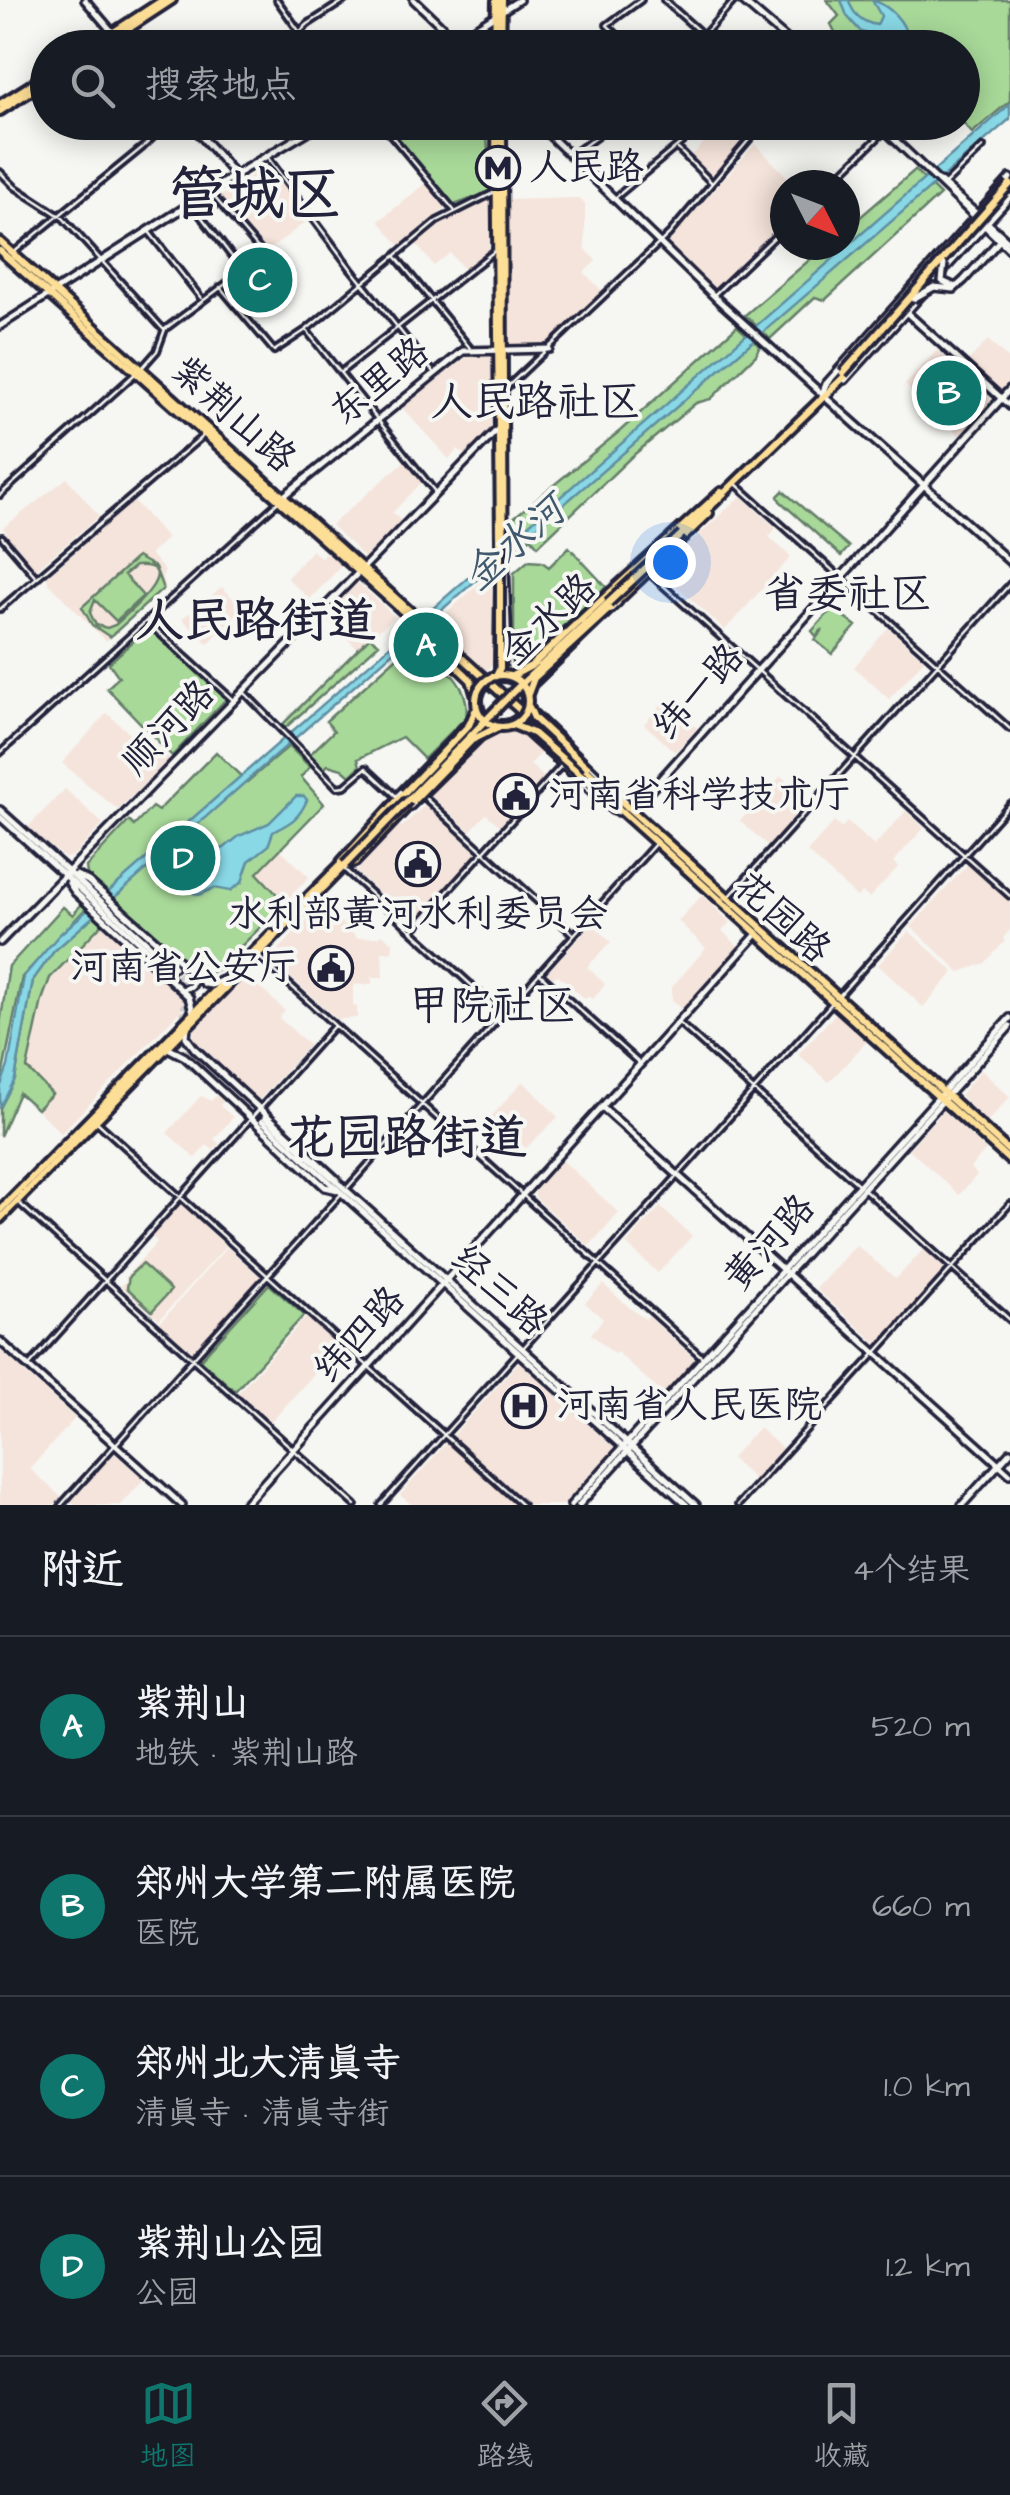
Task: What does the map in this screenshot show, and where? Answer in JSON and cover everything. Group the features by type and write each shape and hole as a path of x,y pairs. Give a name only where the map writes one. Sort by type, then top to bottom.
{"main road":[{"path":"120,30 164,0"},
{"path":"121,30 172,0"},
{"path":"499,0 499,30"},
{"path":"0,107 30,88"},
{"path":"498,140 497,250 504,390 501,426"},
{"path":"492,680 500,668 502,538 499,140"},
{"name":"金水路","path":"844,374 1010,189"},
{"name":"金水路","path":"722,494 824,396 1010,189"},
{"name":"紫荆山路","path":"0,242 426,630"},
{"name":"紫荆山路","path":"0,252 52,293"},
{"name":"金水路","path":"0,1210 166,1049 500,699 824,396"},
{"path":"426,630 471,680 484,721 510,724 523,716 534,678 702,522 722,494"},
{"path":"497,724 472,740 355,862 343,865 346,853 469,725 480,686 531,666 722,494"},
{"path":"502,538 504,667 509,677"},
{"path":"426,630 492,680"},
{"path":"426,630 492,680 520,714 630,813"},
{"name":"花园路","path":"509,677 521,682 534,718 658,842 836,999"},
{"name":"花园路","path":"510,724 534,733 728,898 1010,1161"},
{"name":"金水路","path":"0,1219 193,1012 343,865"},
{"name":"花园路","path":"943,1096 1010,1152"}],"street":[{"path":"85,0 111,30"},
{"path":"277,0 299,30"},
{"path":"303,30 345,0"},
{"path":"414,0 446,30"},
{"path":"472,30 519,0"},
{"path":"612,30 607,25 642,0"},
{"path":"664,0 697,30"},
{"path":"708,30 741,0 777,30"},
{"path":"12,253 151,140"},
{"path":"204,140 234,175"},
{"path":"0,326 295,140"},
{"path":"395,140 454,211"},
{"path":"554,140 762,340 1010,562"},
{"path":"570,156 593,140"},
{"path":"614,199 686,140"},
{"path":"504,390 660,243 749,140"},
{"path":"845,170 877,140"},
{"path":"894,140 1010,246"},
{"path":"896,140 928,172"},
{"path":"677,148 712,183"},
{"path":"942,185 984,148"},
{"path":"267,157 434,372"},
{"path":"0,172 22,192 59,214 164,330"},
{"path":"824,396 826,384 976,217 1010,189"},
{"path":"824,396 844,382 907,313 986,225 1010,189"},
{"path":"210,191 283,276"},
{"path":"220,287 274,351 306,330 428,227 497,192"},
{"path":"0,496 139,371 157,351 164,330 244,269 191,203"},
{"path":"914,299 934,287 954,289 1010,230"},
{"path":"148,231 202,299"},
{"path":"714,295 770,241"},
{"path":"340,373 497,250"},
{"path":"395,255 470,350"},
{"path":"944,264 944,284 952,286 964,280"},
{"path":"907,313 1010,406"},
{"path":"306,330 436,492"},
{"name":"东里路","path":"0,753 280,500 434,372 463,351 549,349"},
{"name":"纬一路","path":"630,813 1010,389"},
{"name":"顺河路","path":"0,942 501,426"},
{"path":"0,609 207,433"},
{"path":"736,484 1010,728"},
{"path":"2,537 37,578"},
{"path":"648,572 1010,896"},
{"path":"728,898 1010,584"},
{"path":"509,677 612,590"},
{"path":"526,698 623,795 630,813 612,811 534,738 510,724 520,714 526,698 616,608 623,596"},
{"path":"146,621 234,700"},
{"path":"243,691 337,787 345,786 366,768 400,795"},
{"path":"402,813 424,797 497,724"},
{"path":"412,931 562,765"},
{"path":"424,797 574,935"},
{"path":"381,1505 1010,804"},
{"path":"0,814 172,968"},
{"path":"61,1505 658,842"},
{"path":"343,865 503,1014"},
{"path":"106,909 208,985 227,977"},
{"path":"106,909 191,1000 193,1012"},
{"name":"纬四路","path":"244,1505 758,933"},
{"path":"257,955 703,1358"},
{"path":"539,974 640,1064"},
{"path":"179,988 190,988 194,975"},
{"name":"黄河路","path":"571,1505 1010,1018"},
{"path":"678,1022 1010,1320"},
{"path":"28,1367 335,1024"},
{"name":"黄河路","path":"943,1096 1010,1026"},
{"path":"187,1027 186,1037 194,1049 334,1174 341,1190"},
{"path":"166,1049 178,1051 325,1187 341,1190"},
{"path":"602,1107 1010,1474"},
{"path":"93,1119 522,1505"},
{"name":"经三路","path":"263,1119 696,1505"},
{"path":"17,1201 355,1505"},
{"path":"738,1505 1010,1204"},
{"name":"黄河路","path":"579,1505 703,1358 785,1271"},
{"path":"0,1341 182,1505"},
{"name":"经三路","path":"627,1447 687,1505"},
{"path":"962,1505 1010,1452"}],"shaded area":[{"path":"706,140 745,140 710,180 689,159"},
{"path":"755,144 780,170 770,170 770,239 715,292 667,243"},
{"path":"269,164 312,217 265,253 219,197"},
{"path":"428,181 448,206 401,247 379,221"},
{"path":"579,198 585,204 585,248 596,261 584,272 603,292 548,343 509,345 508,200"},
{"path":"487,200 491,204 489,251 464,269 450,253 434,266 416,244 441,224"},
{"path":"988,340 1010,361 1010,381 1000,392 967,362"},
{"path":"937,350 992,400 960,436 905,385"},
{"path":"492,354 491,431 466,457 458,449 449,459 402,408 465,358"},
{"path":"406,460 424,480 393,512 401,522 366,559 331,525"},
{"path":"67,478 99,516 34,571 4,536 7,533 3,528"},
{"path":"741,496 776,528 769,537 791,557 725,630 660,571"},
{"path":"134,501 167,538 150,554 165,571 165,587 106,641 48,583 47,576"},
{"path":"312,550 321,558 328,550 343,564 310,599 287,578"},
{"path":"492,572 493,663 486,672 434,624"},
{"path":"356,581 395,617 357,648 323,616"},
{"path":"222,587 242,608 208,644 182,619"},
{"path":"888,628 924,660 889,699 854,667"},
{"path":"666,699 697,728 675,752 644,724"},
{"path":"107,713 143,746 151,740 170,759 118,810 62,763"},
{"path":"513,730 542,751 530,765 546,779 503,828 486,814 470,831 430,795 487,739"},
{"path":"781,776 809,801 768,846 740,821"},
{"path":"65,789 103,824 73,856 65,858 27,828"},
{"name":"水利部黄河水利委员会","path":"425,805 479,855 415,926 356,872 399,825 402,827"},
{"path":"906,811 924,828 893,862 898,867 869,898 862,892 857,897 807,852 834,822 841,828 847,822 874,846"},
{"path":"280,849 309,877 286,901 257,873"},
{"path":"968,864 1010,902 1010,930 985,963 960,972 911,927"},
{"path":"702,895 730,922 722,931 741,949 684,1012 672,1000 672,987 706,948 678,921"},
{"name":"河南省公安厅","path":"322,904 357,938 382,934 393,943 392,952 382,952 383,977 372,977 372,984 353,985 357,1018 337,1019 270,959"},
{"path":"103,923 185,1006 61,1133 19,1092 44,989"},
{"path":"592,924 611,942 587,967 605,984 593,999 585,999 558,975 553,978 547,973"},
{"path":"909,931 954,972 923,1007 878,965"},
{"path":"247,975 285,1011 279,1018 309,1045 258,1101 193,1039 195,1029"},
{"path":"836,1013 867,1041 829,1082 798,1054"},
{"path":"981,1070 1010,1097 987,1122 960,1095"},
{"path":"523,1081 558,1117 526,1148 491,1117"},
{"path":"217,1095 223,1101 220,1106 233,1117 214,1139 219,1144 213,1150 207,1145 195,1158 167,1133 201,1096 211,1101"},
{"path":"943,1111 986,1150 970,1168 977,1175 959,1195 909,1149"},
{"path":"561,1159 619,1213 589,1246 535,1197 535,1187"},
{"path":"180,1203 226,1246 159,1320 121,1286 157,1242 151,1235"},
{"path":"660,1207 692,1236 658,1273 626,1244"},
{"path":"856,1245 896,1279 924,1249 943,1266 943,1273 877,1344 816,1289"},
{"path":"227,1247 261,1277 193,1352 160,1323"},
{"path":"603,1284 645,1319 648,1316 696,1360 664,1395 591,1334 603,1319 585,1303"},
{"path":"306,1317 339,1346 271,1422 238,1393"},
{"path":"0,1350 75,1418 30,1469 61,1497 54,1505 0,1505"},
{"name":"河南省人民医院","path":"519,1362 615,1449 565,1505 412,1505 400,1495"},
{"path":"759,1428 783,1449 755,1480 731,1458"},
{"path":"114,1453 144,1479 121,1505 75,1505 70,1500"}],"green space":[{"path":"827,0 1010,0 1010,101 980,126 980,30 834,30 831,24 839,16"},
{"path":"397,140 487,140 492,191 452,206"},
{"path":"915,170 940,195 825,300 815,297 770,339 745,315 809,260 860,260 860,217"},
{"path":"737,326 760,346 756,355 711,399 696,403 630,458 538,546 531,538 514,551 512,519 620,431"},
{"path":"783,491 849,547 841,556 780,501 778,496"},
{"path":"569,547 606,587 524,666 517,666 514,573 528,561 549,567"},
{"path":"137,557 155,567 163,589 110,637 92,625 82,607","holes":["135,566 150,567 156,572 155,581 140,601 115,625 96,625 90,613 95,600 116,621 143,596 124,575"]},
{"path":"833,608 856,626 832,654 815,640 823,629 816,636 812,631"},
{"path":"149,627 226,699 172,756 107,688 119,677 109,663"},
{"path":"370,637 379,644 285,728 282,725"},
{"path":"415,641 459,683 466,717 424,759 402,737 358,759 360,766 350,776 328,765 324,769 309,755 334,731 326,721"},
{"path":"289,746 310,767 301,777 324,804 257,873 285,903 218,969 202,977 87,874 86,867 129,821 134,826 152,807 158,811 216,752 247,782"},
{"path":"83,902 87,907 22,977 0,1087 0,1024 9,966 63,907 73,915"},
{"path":"96,914 105,921 50,978 42,1000 27,1068 52,1094 37,1109 19,1093 0,1136 0,1108 15,1079 33,980 54,951"},
{"path":"142,1264 171,1290 152,1311 127,1288 129,1276"},
{"path":"269,1284 304,1315 235,1391 200,1360"}],"water":[{"path":"841,0 849,0 859,17 877,25 881,16 872,0 895,15 905,30 859,30 847,16"},
{"path":"1010,104 1010,119 860,249 860,235 969,140 980,140 980,130"},
{"name":"金水河","path":"831,260 847,260 54,951 33,980 15,1079 0,1108 0,1088 8,1066 24,976 59,935"},
{"path":"296,796 307,800 301,812 273,832 268,846 249,861 242,882 230,891 214,888 199,895 191,892 173,859 183,853 191,856 224,848 239,836 269,823"}],"tunnel":[{"path":"174,967 189,989 187,1017"},
{"path":"170,970 182,989 182,1029 188,1050 211,1077 262,1121"},
{"path":"191,1047 265,1117"}],"place":[{"name":"人民路","path":"498,168"},
{"name":"郑州北大清真寺","path":"260,280"},
{"name":"郑州大学第二附属医院","path":"949,393"},
{"name":"紫荆山","path":"426,645"},
{"name":"河南省科学技术厅","path":"516,796"},
{"name":"紫荆山公园","path":"183,858"},
{"name":"水利部黄河水利委员会","path":"418,864"},
{"name":"河南省公安厅","path":"331,968"},
{"name":"河南省人民医院","path":"524,1406"}],"district":[{"name":"管城区","path":"255,196"},
{"name":"人民路社区","path":"536,403"},
{"name":"省委社区","path":"848,595"},
{"name":"人民路街道","path":"256,622"},
{"name":"甲院社区","path":"492,1007"},
{"name":"花园路街道","path":"407,1139"}]}
